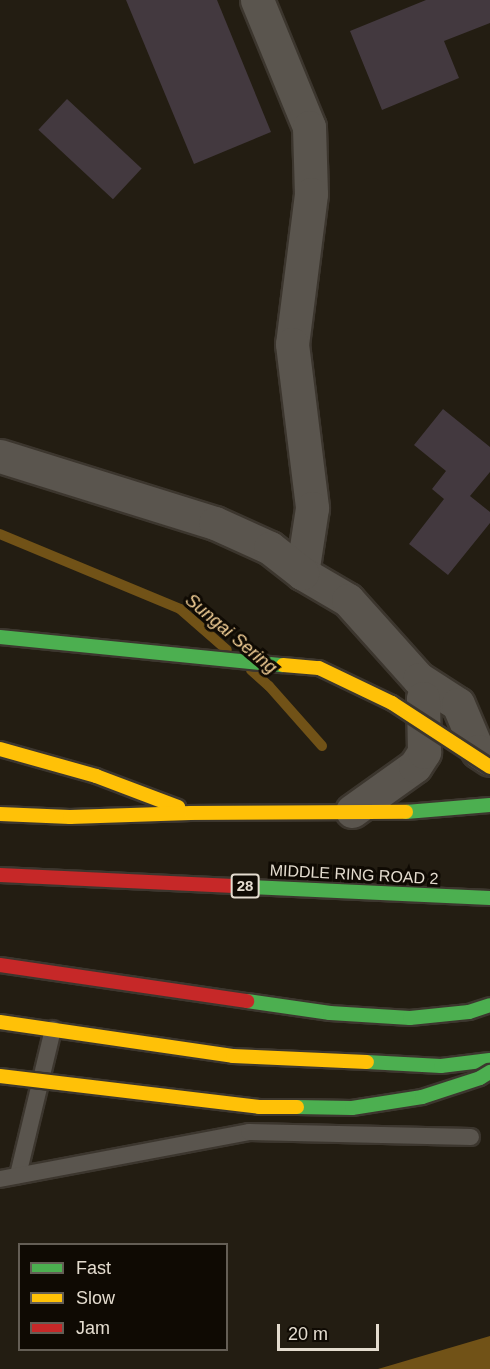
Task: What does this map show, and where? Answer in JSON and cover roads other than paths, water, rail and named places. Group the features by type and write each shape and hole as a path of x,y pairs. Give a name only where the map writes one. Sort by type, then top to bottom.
{"highway":[{"path":"0,637 319,668 392,703 490,767"},
{"path":"0,750 96,776 191,813"},
{"path":"0,814 70,817 352,811 396,813 490,805"},
{"name":"MIDDLE RING ROAD 2","path":"0,875 490,898"},
{"path":"0,965 330,1013 410,1018 470,1012 490,1005"},
{"path":"0,1022 233,1056 330,1063 441,1066 490,1060"},
{"path":"0,1076 259,1107 352,1108 422,1097 480,1078 490,1072"}],"street":[{"path":"257,0 309,127 311,194 292,344 312,508 302,573"},
{"path":"0,456 215,524 270,548 302,573 348,600 419,679 458,704 478,751 490,759"},
{"path":"352,811 415,766 424,752 425,709 419,679"}],"lane":[{"path":"18,1175 53,1029"},
{"path":"0,1179 249,1132 471,1137"}],"waterway":[{"name":"Sungai Sering","path":"0,534 180,609 227,650"},
{"name":"Sungai Sering","path":"251,670 269,686 322,746"}]}
